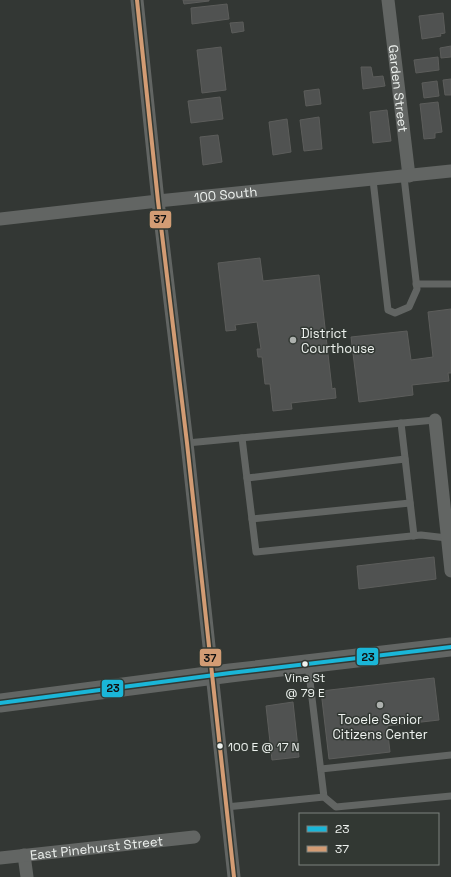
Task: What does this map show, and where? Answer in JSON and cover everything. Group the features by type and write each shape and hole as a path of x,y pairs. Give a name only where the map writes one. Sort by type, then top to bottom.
{"street":[{"path":"137,0 158,201 187,443 234,877"},
{"name":"Garden Street","path":"388,0 406,177"},
{"name":"100 South","path":"0,219 158,201 406,177 451,171"},
{"path":"435,420 451,571"},
{"path":"0,703 212,675 451,648"},
{"name":"East Pinehurst Street","path":"0,858 194,837"},
{"path":"24,855 27,877"}],"lane":[{"path":"373,180 388,310 395,313 409,307 417,289 406,177"},
{"path":"416,284 451,284"},
{"path":"187,443 435,420"},
{"path":"401,423 414,536"},
{"path":"242,438 256,552 421,535 448,538"},
{"path":"247,478 405,459"},
{"path":"252,518 410,503"},
{"path":"308,664 324,797 336,807 451,796"},
{"path":"321,769 451,755"},
{"path":"226,807 324,797"}],"building":[{"path":"183,0 209,0 209,1 184,4"},
{"path":"227,4 229,19 192,24 191,8"},
{"path":"443,13 445,33 440,34 441,36 422,39 419,16"},
{"path":"243,22 244,31 232,33 230,23"},
{"path":"451,46 451,57 441,58 440,48"},
{"path":"221,47 226,90 202,93 197,50"},
{"path":"438,57 439,70 416,73 414,60"},
{"path":"361,67 371,67 373,77 383,76 385,86 363,89"},
{"path":"451,79 451,95 445,95 443,80"},
{"path":"437,81 439,96 424,98 422,83"},
{"path":"319,89 321,104 306,106 304,91"},
{"path":"220,97 223,119 191,123 188,101"},
{"path":"438,102 442,132 435,133 435,138 424,139 420,104"},
{"path":"387,110 391,141 373,143 370,112"},
{"path":"319,117 322,149 304,151 300,120"},
{"path":"287,119 291,152 273,155 269,122"},
{"path":"218,135 222,162 203,165 200,137"},
{"name":"District Courthouse","path":"260,258 263,281 319,275 332,389 335,388 336,398 291,403 292,409 273,411 270,384 265,384 262,357 258,357 257,349 261,349 257,322 235,325 236,330 226,331 218,263"},
{"path":"451,309 451,373 448,373 449,381 412,385 413,395 359,402 351,337 407,331 411,360 433,357 428,312"},
{"path":"434,557 436,579 359,589 357,566"},
{"name":"Tooele Senior Citizens Center","path":"434,678 439,720 387,726 390,752 329,759 321,691"},
{"path":"293,702 299,757 272,760 266,706"}],"transit line":[{"name":"37","path":"137,0 158,201 187,443 234,877"},
{"name":"23","path":"0,703 230,673 451,647"}],"place":[{"name":"District Courthouse","path":"293,340"},
{"name":"Vine St @ 79 E","path":"305,664"},
{"name":"Tooele Senior Citizens Center","path":"380,705"},
{"name":"100 E @ 17 N","path":"220,746"}]}
